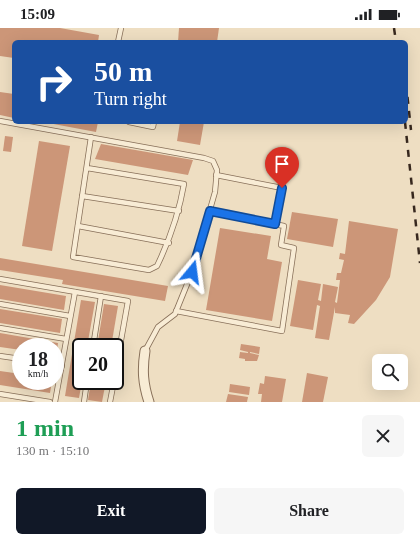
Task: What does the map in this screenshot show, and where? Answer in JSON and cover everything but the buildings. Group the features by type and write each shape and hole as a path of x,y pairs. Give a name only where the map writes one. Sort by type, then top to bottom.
{"street":[{"path":"145,351 142,366 142,380 149,402"}],"lane":[{"path":"118,40 120,28"},
{"path":"0,121 12,123"},
{"path":"16,124 204,158 213,161 217,170 215,192 192,272 175,314 158,327 145,351"},
{"path":"138,124 153,127 154,124"},
{"path":"87,168 184,184 179,211 169,243 158,266 149,270 73,257 91,138"},
{"path":"216,175 282,188 275,224"},
{"path":"82,196 179,211"},
{"path":"176,311 282,331 294,248 281,245 284,226 210,211"},
{"path":"78,226 169,243"},
{"path":"0,279 128,301 121,338"},
{"path":"64,352 75,292"},
{"path":"94,338 101,296"},
{"path":"0,304 70,316"},
{"path":"0,328 66,339"},
{"path":"0,356 12,358"},
{"path":"55,402 57,390"},
{"path":"84,402 86,390"},
{"path":"110,402 112,390"},
{"path":"0,394 50,402"}],"railway":[{"path":"394,28 396,40"},
{"path":"408,102 411,130"},
{"path":"405,124 420,263"}],"route":[{"path":"192,272 210,211 275,224 282,188"}]}
